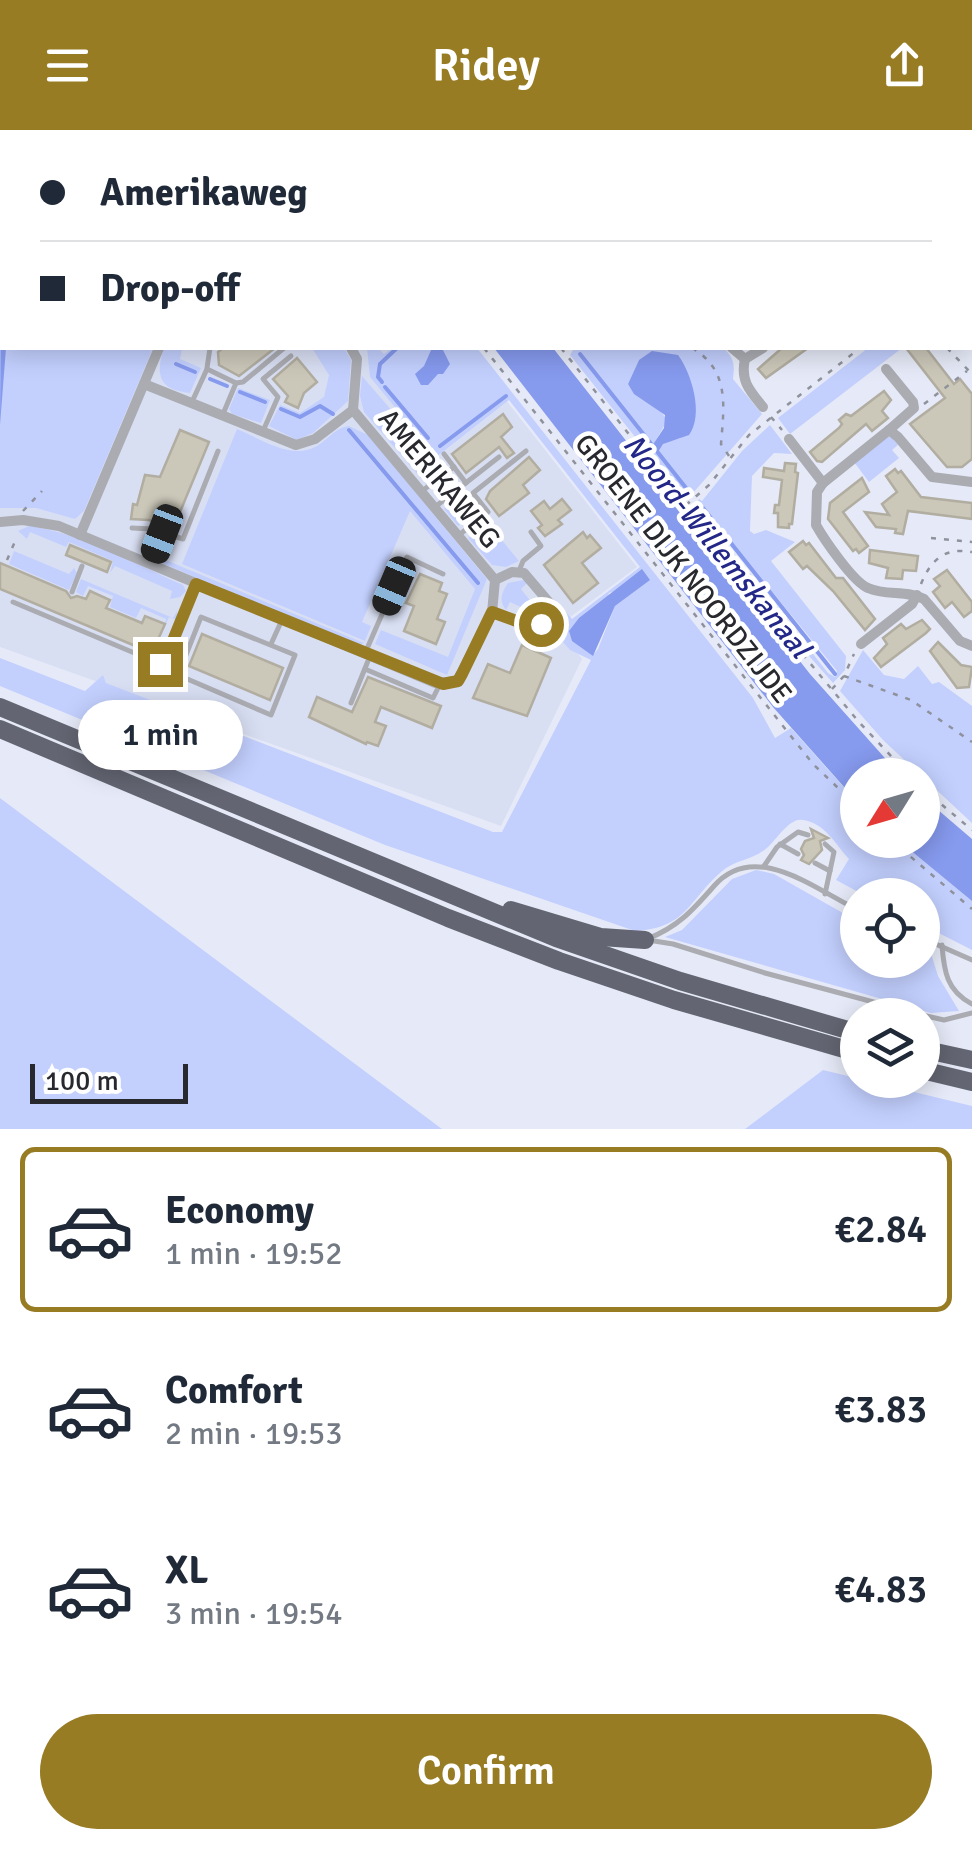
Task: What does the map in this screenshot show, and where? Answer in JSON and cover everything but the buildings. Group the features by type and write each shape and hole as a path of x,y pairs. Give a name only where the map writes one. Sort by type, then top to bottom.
{"highway":[{"path":"0,707 466,902 680,980 840,1027"},
{"path":"0,730 558,961 840,1049"},
{"path":"466,902 516,911 601,936 645,940"},
{"path":"940,1053 972,1060"},
{"path":"940,1074 972,1082"}],"street":[{"path":"80,535 157,350"},
{"name":"AMERIKAWEG","path":"352,350 357,360 352,410 495,580 492,612 458,681 440,684"},
{"path":"734,350 745,360"},
{"path":"745,360 760,350"},
{"path":"745,360 743,379 767,412"},
{"path":"886,369 914,408 824,482 816,498 816,525 860,582 872,590 916,595 930,605 960,641 972,646"},
{"path":"144,384 284,443 305,444 315,440 352,410"},
{"path":"889,430 932,477 972,482"},
{"path":"789,439 824,482"},
{"path":"0,522 22,520 58,526 440,684"},
{"name":"AMERIKAWEG","path":"492,612 533,627 550,616 553,607 531,577 519,571 495,580"},
{"path":"860,644 912,604 916,595"}],"lane":[{"path":"191,404 208,369 210,350"},
{"path":"208,369 243,382 282,350"},
{"path":"262,433 278,397 263,380 291,356"},
{"path":"222,416 236,382"},
{"path":"132,528 183,538 218,451"},
{"path":"459,535 488,512 473,493 526,452"},
{"path":"444,454 466,482"},
{"path":"435,507 499,456"},
{"path":"422,491 454,467"},
{"path":"519,571 523,561 542,546 531,532"},
{"path":"150,564 162,534"},
{"path":"351,703 406,558 443,574"},
{"path":"72,592 82,566"},
{"path":"13,602 163,665 196,584"},
{"path":"201,618 271,645 296,655 270,715 178,676 201,618"},
{"path":"271,645 282,619"},
{"path":"365,669 433,698 440,684"},
{"path":"764,866 780,844 798,832 808,835"},
{"path":"780,844 798,854"},
{"path":"825,844 834,852 826,894"},
{"path":"815,863 830,871"},
{"path":"645,940 686,918 729,874 743,868 774,868 840,901"},
{"path":"645,940 674,944 858,998"},
{"path":"942,944 972,960"},
{"path":"942,944 949,986 958,997 972,1004"},
{"path":"940,1019 972,1014"}],"path":[{"name":"GROENE DIJK NOORDZIJDE","path":"486,350 813,764 840,790"},
{"path":"567,350 564,352 685,506 832,689 894,758"},
{"path":"695,350 711,362 720,378 726,414 721,444 730,457"},
{"path":"685,506 709,485 767,412 857,350"},
{"path":"949,350 972,374"},
{"path":"914,408 922,406 966,371"},
{"path":"767,412 789,439"},
{"path":"22,520 23,508 42,491"},
{"path":"931,538 972,542"},
{"path":"7,560 16,539"},
{"path":"916,595 939,556 955,550 972,552"},
{"path":"832,689 844,676 860,644"},
{"path":"844,676 911,700 972,742"},
{"path":"940,803 972,830"},
{"path":"912,858 972,909"}],"shaded area":[{"path":"0,350 467,350 637,567 557,627 582,659 501,826 0,647"},
{"path":"0,350 152,350 84,511 75,519 36,508 0,508"},
{"path":"164,350 182,350 180,359 201,368 190,393 166,385 160,366"},
{"path":"313,350 345,350 351,360 348,401 313,433 297,440 269,426 280,405 300,413 324,397 329,375"},
{"path":"367,350 384,354 389,350 479,350 753,698 775,738 791,728 840,783 840,849 811,822 793,822 762,852 727,868 676,919 635,931 385,845 0,686 0,658 85,691 103,675 106,683 493,832 502,832 591,660 570,650 549,626 566,612 572,619 640,567 509,400 436,457 370,377","holes":["649,580 615,606 593,655 609,593"]},
{"path":"573,350 725,350 729,355 733,379 762,414 686,501 570,355","holes":["639,360 681,438 653,445 667,421 628,384"]},
{"path":"865,350 899,350 790,434 778,418"},
{"path":"362,376 443,470 426,484 364,412 360,396"},
{"path":"238,388 270,400 261,423 232,414 229,409"},
{"path":"770,425 792,454 774,453 752,476 750,531 754,534 766,530 795,542 771,561 846,656 845,670 833,683 693,511 742,451","holes":["703,507 837,671 835,677 828,673 700,510"]},
{"path":"349,426 368,435 487,579 447,675 375,644 381,630 448,657 475,589 410,511 362,622 371,626 365,641 182,564 237,429 296,451 315,447"},
{"path":"885,436 898,445 892,450 899,458 869,482 854,462"},
{"path":"462,492 479,513 458,526 444,509"},
{"path":"486,521 519,561 506,567 492,565 468,538"},
{"path":"29,526 69,535 108,550 183,585 186,591 170,599 172,591 115,566 110,573 113,561 69,542 66,547 30,532 27,539 18,531"},
{"path":"14,551 69,574 74,568 77,573 69,590 9,564"},
{"path":"161,558 364,643 358,646 164,564"},
{"path":"81,579 173,618 177,611 177,620 169,617 163,631 166,619 141,608 136,618 110,607 113,596 88,586 83,596 76,592"},
{"path":"508,583 527,583 521,589 533,604 540,599 541,613 530,621 524,619 527,610 510,602 506,610 502,599"},
{"path":"863,650 884,675 904,679 918,666 932,684 939,682 972,706 972,823 940,793 940,758 902,758 840,691"},
{"path":"0,798 442,1129 0,1129"},
{"path":"920,858 972,901 972,950 940,934 940,878 840,878 840,882 836,880 849,859"},
{"path":"756,870 774,874 840,911 840,978 939,978 959,1011 940,1012 940,998 878,998 665,937 682,930 732,879"},
{"path":"823,1070 840,1074 840,1098 939,1098 972,1106 972,1129 745,1129"}],"water":[{"path":"1,350 6,350 0,425"},
{"path":"431,350 443,350 450,364 428,385 421,385 415,374 424,366"},
{"path":"496,350 555,350 810,674 885,758 840,758 840,783 773,707"},
{"path":"652,351 678,355 692,383 696,406 689,435 663,444 658,452 652,446 664,428 665,415 634,394 628,384 639,360"},
{"path":"642,569 650,580 615,606 593,656 572,641 569,631 579,618"},
{"path":"940,812 972,839 972,901 920,858 940,858"}],"waterway":[{"path":"382,382 378,377 380,364 395,350"},
{"name":"Noord-Willemskanaal","path":"580,354 686,488"},
{"path":"176,364 195,372"},
{"path":"210,379 227,386"},
{"path":"385,387 428,438"},
{"path":"240,392 265,402"},
{"path":"440,446 506,396"},
{"path":"281,409 300,417 320,406 333,414"},
{"path":"349,430 478,583"},
{"name":"Noord-Willemskanaal","path":"703,508 835,674"}],"route":[{"path":"160,664 163,665 196,584 443,684 458,681 492,612 533,627 541,624"}]}
